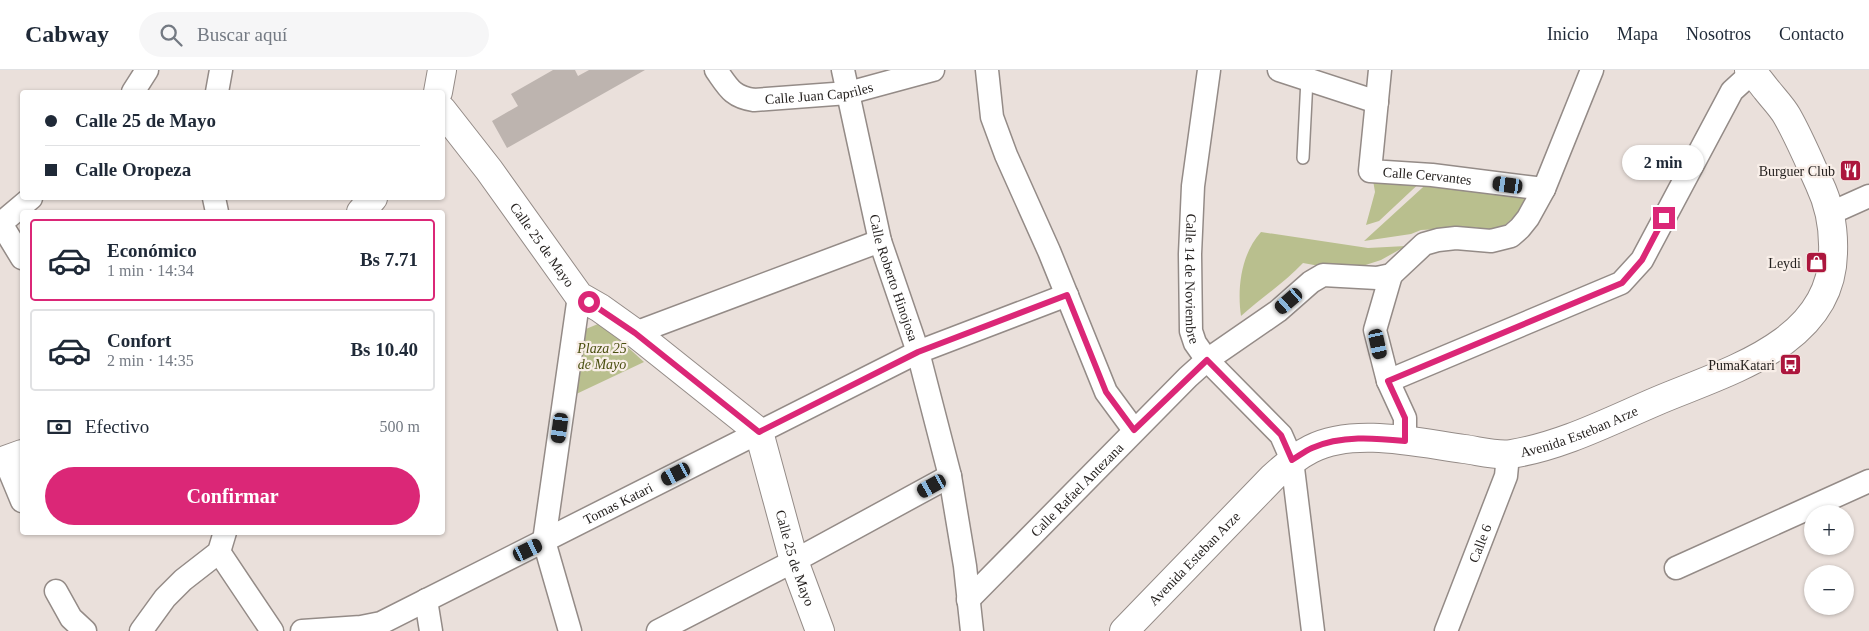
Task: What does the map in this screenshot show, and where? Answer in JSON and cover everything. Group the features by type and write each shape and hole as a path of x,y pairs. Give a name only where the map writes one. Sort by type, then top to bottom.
{"main road":[{"path":"438,90 442,70"},
{"name":"Avenida Esteban Arze","path":"1124,631 1273,476 1292,460 1313,447 1361,438 1405,441 1508,455 1546,446 1586,431 1760,357 1790,338 1815,312 1827,286 1833,266 1834,238 1831,213 1820,185 1786,115 1752,71"},
{"name":"Calle 25 de Mayo","path":"445,114 489,170 579,296 600,308 635,333 759,432 794,561 820,631"},
{"path":"364,210 371,200"}],"street":[{"path":"134,90 147,70"},
{"path":"217,90 220,70"},
{"name":"Calle Juan Capriles","path":"716,70 730,91 744,99 754,100 848,93 933,70"},
{"name":"Calle Roberto Hinojosa","path":"843,70 880,241 918,352 950,476 965,566 972,631"},
{"path":"987,70 992,117 998,132 1106,392 1134,430"},
{"name":"Calle 14 de Noviembre","path":"1209,70 1193,186 1190,254 1191,331 1195,343 1207,360 1281,435 1292,460 1310,631"},
{"path":"1279,70 1377,102 1380,70"},
{"path":"1405,441 1405,418 1388,381 1375,330 1391,275 1424,244 1456,238 1491,241 1511,236 1520,228 1528,218 1544,189 1592,70"},
{"path":"1388,381 1622,283 1642,260 1732,91 1752,71"},
{"name":"Calle Cervantes","path":"1377,102 1370,171 1436,175 1544,189"},
{"path":"1831,213 1869,196"},
{"path":"20,255 0,223 29,200"},
{"path":"635,333 880,241"},
{"path":"1207,360 1278,311 1311,282 1323,275 1377,278 1391,275"},
{"name":"Tomas Katari","path":"302,631 361,627 381,623 918,352 1067,295"},
{"path":"570,631 544,541 579,296"},
{"name":"Calle Rafael Antezana","path":"968,600 1134,430 1207,360"},
{"name":"Calle 6","path":"1446,631 1506,476 1508,455"},
{"path":"9,459 20,495"},
{"path":"658,631 794,561 950,476"},
{"path":"1676,568 1869,481"},
{"path":"141,631 165,598 222,542 272,631"},
{"path":"56,591 71,618 84,631"},
{"path":"426,600 431,631"}],"lane":[{"path":"1303,158 1307,79"}],"green space":[{"path":"1372,174 1426,177 1379,221 1366,225 1375,192"},
{"path":"1433,178 1530,190 1523,208 1502,228 1484,230 1475,227 1421,230 1411,234 1364,241"},
{"path":"1261,232 1368,248 1406,246 1381,260 1347,271 1303,263 1241,316 1240,283 1242,272 1249,250"},
{"name":"Plaza 25 de Mayo","path":"598,324 621,341 644,362 572,396 581,331"}],"building":[{"path":"553,70 575,70 578,76 589,70 645,70 507,148 492,121 518,106 511,94"}],"place":[{"name":"Burguer Club","path":"1851,171"},
{"name":"Leydi","path":"1817,263"},
{"name":"PumaKatari","path":"1791,365"}],"route":[{"path":"589,302 635,333 759,432 918,352 1067,295 1106,392 1134,430 1207,360 1281,435 1292,460 1313,447 1337,441 1361,438 1405,441 1405,418 1388,381 1622,283 1642,260 1664,218"}]}
